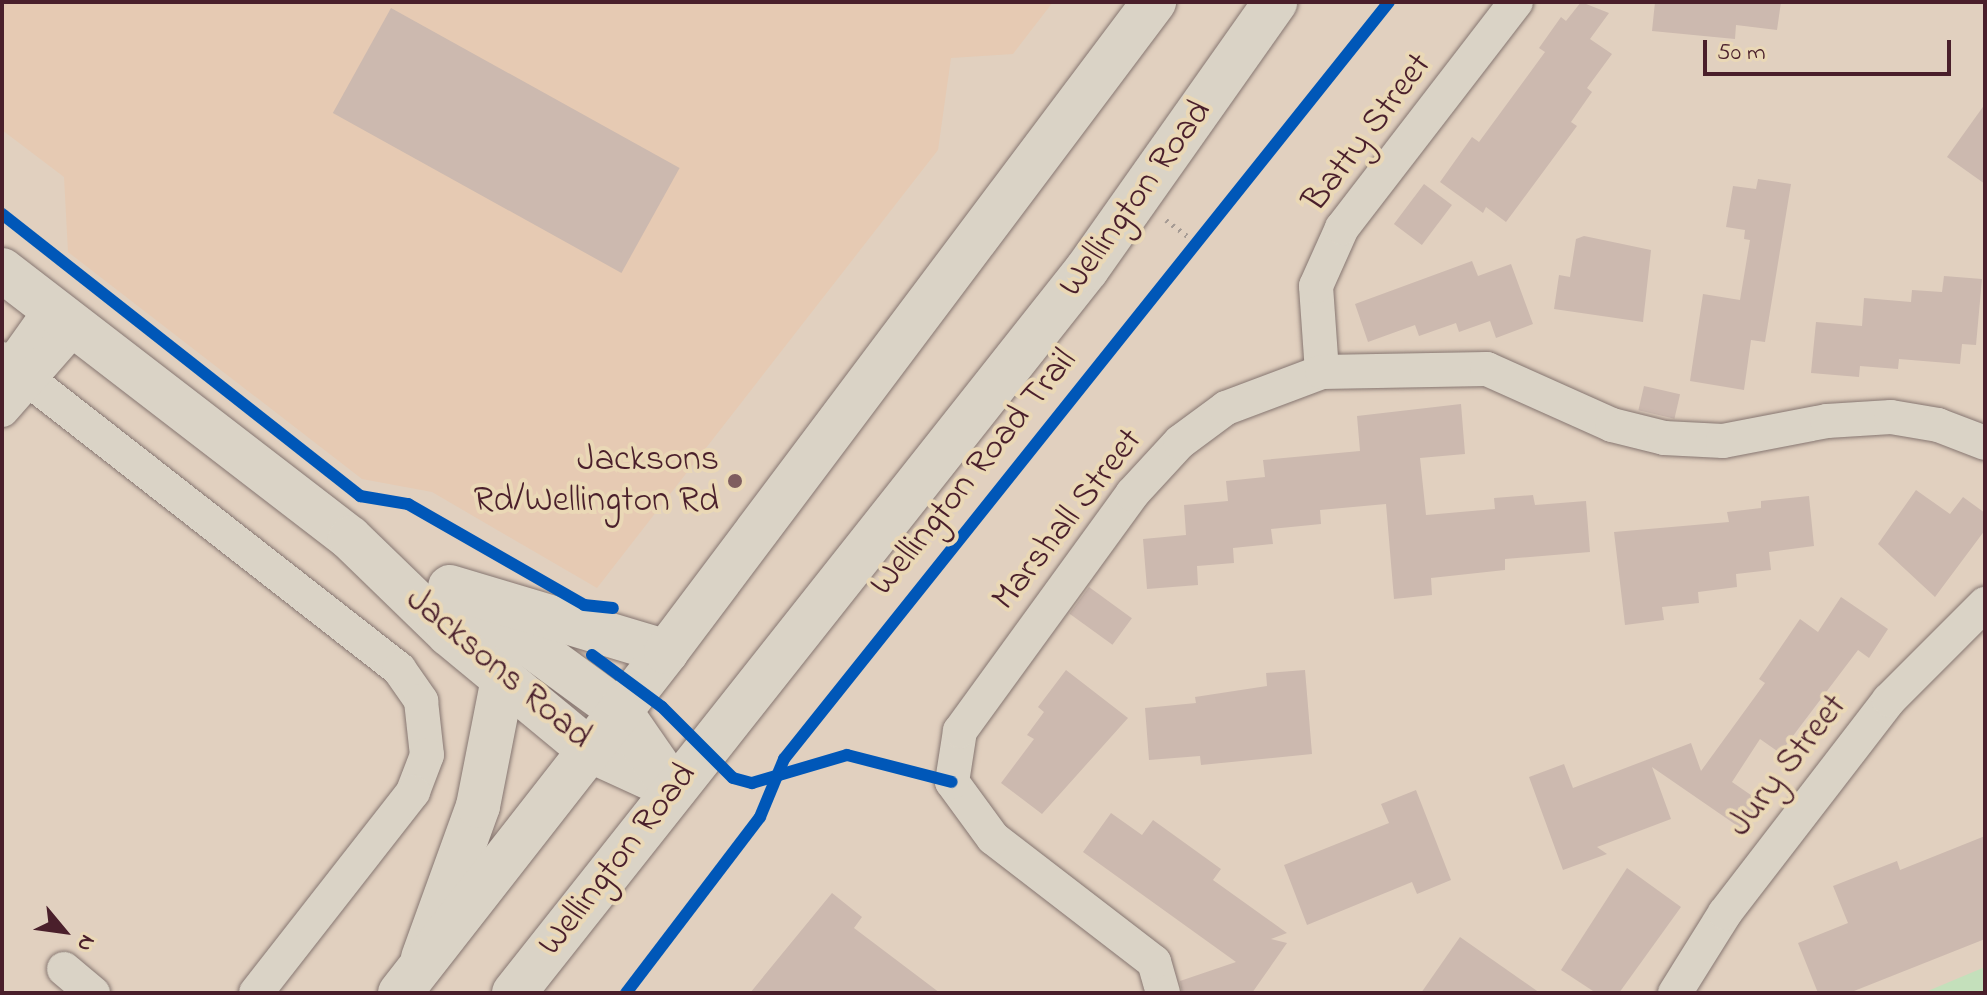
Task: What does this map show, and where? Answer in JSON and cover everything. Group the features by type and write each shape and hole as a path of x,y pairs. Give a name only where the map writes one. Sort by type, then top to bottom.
{"main road":[{"path":"409,982 666,652 1154,2"},
{"name":"Wellington Road","path":"514,993 1087,269 1275,2"},
{"name":"Jacksons Road","path":"2,270 350,538 503,679 589,750 674,789"},
{"name":"Jacksons Road","path":"350,538 450,587 620,711 674,789"},
{"path":"450,587 666,652"},
{"path":"409,982 478,806 503,679"}],"street":[{"name":"Batty Street","path":"1322,372 1316,286 1342,228 1516,2"},
{"path":"2,410 11,371 64,318"},
{"name":"Marshall Street","path":"1163,993 1154,962 993,838 952,782 960,731 1132,494 1180,442 1226,408 1322,372 1487,369 1612,425 1664,438 1723,441 1827,421 1891,417 1938,425 1985,443"},
{"path":"11,371 399,669 421,701 429,733 413,792 256,993"},
{"name":"Jury Street","path":"1675,993 1725,913 1889,700 1985,604"},
{"path":"64,969 93,993"}],"path":[{"path":"1165,219 1196,243"},
{"path":"1186,256 1205,231"}],"shaded area":[{"path":"2,2 1053,2 1013,54 951,58 938,150 597,588 432,492 362,479 68,252 64,177 2,130"}],"green space":[{"path":"1985,967 1985,993 1923,993"}],"building":[{"path":"1581,2 1609,13 1590,39 1612,54 1587,88 1592,92 1571,122 1577,126 1506,222 1486,207 1483,213 1440,182 1472,137 1479,142 1545,52 1539,48 1561,17 1566,21"},
{"path":"1655,2 1781,2 1777,30 1736,25 1735,39 1652,31"},
{"path":"391,8 680,168 621,273 333,113"},
{"path":"1985,104 1985,184 1947,157"},
{"path":"1758,179 1791,184 1765,342 1751,340 1744,390 1690,381 1703,294 1740,300 1750,240 1744,239 1745,230 1726,227 1733,186 1756,189"},
{"path":"1424,184 1452,205 1422,245 1394,224"},
{"path":"1584,236 1651,250 1643,322 1554,309 1559,275 1570,277 1576,239"},
{"path":"1472,261 1478,276 1511,264 1533,324 1496,338 1490,321 1459,332 1456,323 1419,336 1415,325 1368,342 1355,304"},
{"path":"1944,276 1982,279 1976,345 1962,344 1960,364 1899,359 1898,369 1860,366 1859,377 1811,373 1816,322 1862,326 1864,298 1911,302 1912,290 1942,292"},
{"path":"1644,386 1680,394 1674,419 1638,410"},
{"path":"1461,404 1465,454 1420,458 1426,515 1495,509 1494,498 1533,495 1535,505 1586,501 1590,552 1505,559 1505,570 1431,578 1432,595 1394,599 1386,504 1320,510 1321,524 1271,529 1273,544 1233,548 1234,563 1197,566 1198,585 1147,589 1143,539 1186,535 1184,505 1228,501 1226,481 1265,477 1263,460 1360,451 1357,416"},
{"path":"1916,490 1950,514 1963,497 1985,513 1985,530 1935,597 1878,544"},
{"path":"1809,496 1814,546 1769,552 1771,570 1736,574 1737,587 1698,592 1699,603 1662,607 1664,620 1625,625 1614,532 1729,522 1727,512 1761,508 1761,501"},
{"path":"1089,587 1132,618 1112,645 1070,614"},
{"path":"1841,597 1888,629 1869,658 1858,650 1780,753 1760,739 1732,782 1761,802 1742,829 1652,767 1671,819 1597,847 1607,854 1563,870 1529,777 1564,764 1573,788 1691,743 1701,771 1765,683 1759,679 1800,619 1818,632"},
{"path":"1066,670 1128,718 1042,814 1001,783 1034,739 1027,735 1044,712 1038,707"},
{"path":"1305,670 1312,754 1201,765 1200,756 1149,760 1145,708 1196,703 1195,697 1267,686 1266,673"},
{"path":"1416,790 1451,880 1417,894 1412,882 1307,925 1284,865 1389,823 1381,804"},
{"path":"1111,813 1142,835 1153,820 1221,869 1213,880 1287,933 1271,939 1287,943 1252,993 1182,993 1180,981 1236,962 1083,852"},
{"path":"1985,836 1985,939 1849,993 1818,993 1798,943 1848,923 1833,886 1897,861 1900,870"},
{"path":"1627,868 1681,907 1619,993 1596,993 1561,970"},
{"path":"832,893 862,917 854,928 940,993 750,993"},
{"path":"1460,937 1540,993 1421,993"}],"cycle path":[{"name":"Wellington Road Trail","path":"626,993 760,817 784,759 1389,2"},
{"path":"2,214 360,496 408,504 584,605 613,608"},
{"path":"592,655 662,707 733,778 752,783 847,755 952,782"}],"place":[{"name":"Jacksons Rd/Wellington Rd","path":"735,481"}]}
